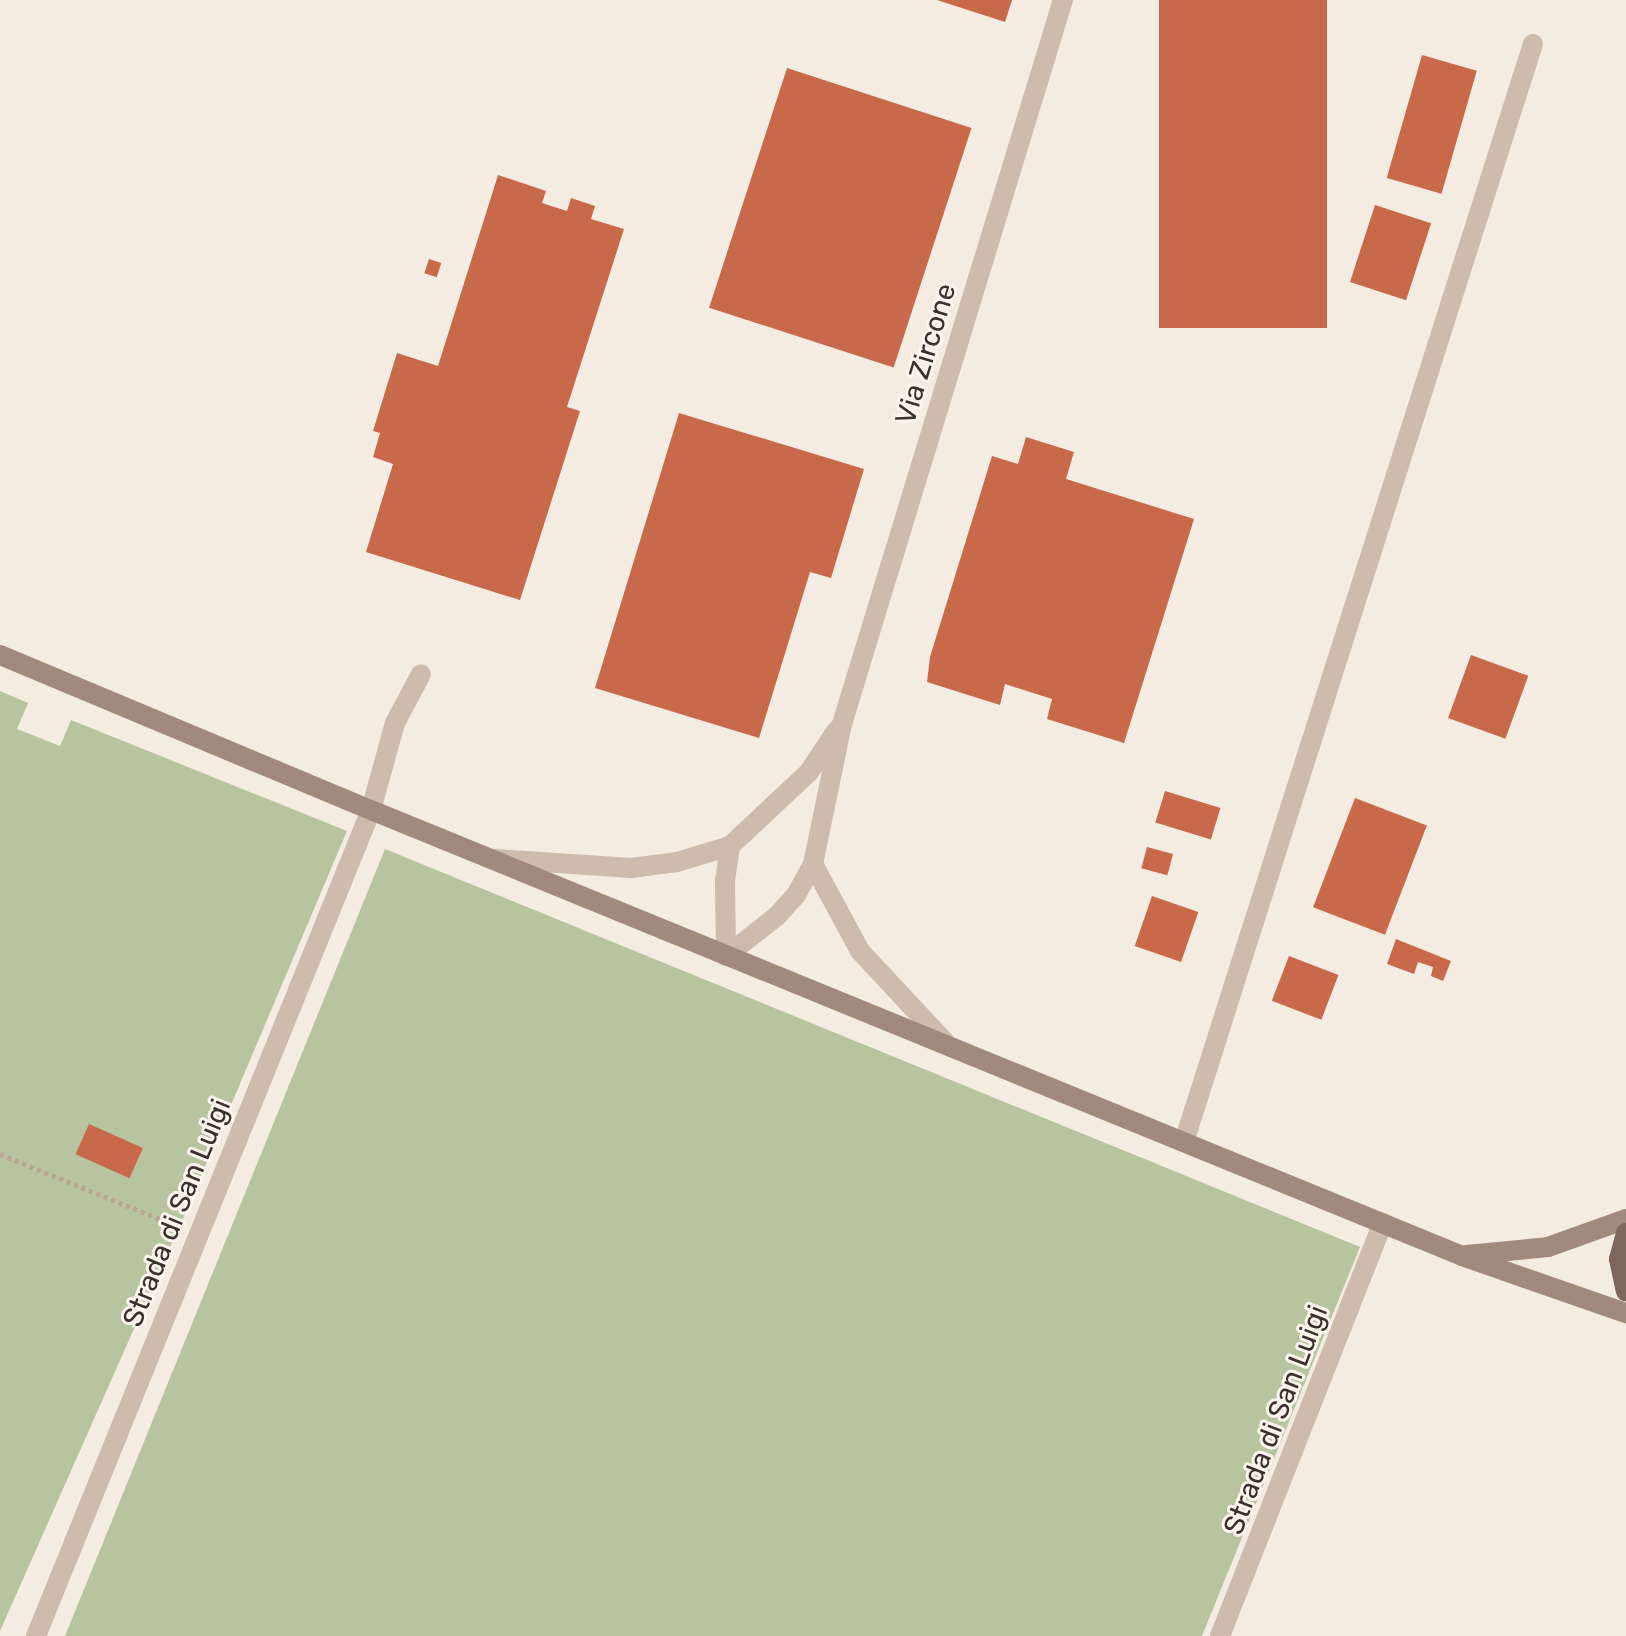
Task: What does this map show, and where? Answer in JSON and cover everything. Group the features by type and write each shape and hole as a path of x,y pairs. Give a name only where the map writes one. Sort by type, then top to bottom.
{"main road":[{"path":"0,655 1462,1256 1626,1313"},
{"path":"1462,1256 1548,1247 1626,1219"},
{"path":"1626,1233 1619,1259 1626,1291"}],"street":[{"name":"Via Zircone","path":"726,956 777,916 796,895 813,864 842,724 1063,0"},
{"path":"1184,1142 1533,44"},
{"name":"Strada di San Luigi","path":"36,1636 371,810 395,723 421,674"},
{"name":"Via Zircone","path":"494,859 631,868 677,862 730,846 809,772 842,724"},
{"path":"726,956 725,881 730,846"},
{"path":"813,864 860,951 945,1042"},
{"name":"Strada di San Luigi","path":"1220,1636 1383,1223"}],"path":[{"path":"0,1154 199,1235"}],"green space":[{"path":"0,691 28,703 17,729 60,746 71,720 347,831 184,1216 0,1631"},
{"path":"385,849 1360,1247 1202,1636 65,1636"}],"building":[{"path":"937,0 1012,0 1005,22"},
{"path":"1159,0 1327,0 1327,328 1159,328"},
{"path":"1422,55 1477,71 1442,194 1387,178"},
{"path":"787,68 972,128 894,368 709,308"},
{"path":"498,175 546,191 542,203 567,211 571,198 595,206 591,219 624,229 567,407 580,411 520,600 366,552 393,464 373,457 380,433 373,431 397,353 438,366"},
{"path":"1375,205 1431,223 1406,300 1350,282"},
{"path":"429,259 441,263 437,277 424,273"},
{"path":"679,413 864,469 831,578 810,572 759,738 595,688"},
{"path":"1026,437 1074,452 1066,479 1194,519 1124,743 1047,719 1052,699 1005,684 1000,705 927,682 930,657 992,456 1018,464"},
{"path":"1471,655 1528,676 1505,739 1448,718"},
{"path":"1165,791 1220,808 1211,840 1155,823"},
{"path":"1355,798 1427,826 1385,935 1313,907"},
{"path":"1147,847 1173,854 1167,875 1141,868"},
{"path":"1152,896 1198,912 1181,962 1135,946"},
{"path":"1396,939 1451,961 1443,981 1431,976 1433,967 1418,962 1414,974 1387,964"},
{"path":"1289,956 1338,975 1321,1020 1272,1001"},
{"path":"89,1124 143,1148 129,1178 76,1154"}]}
